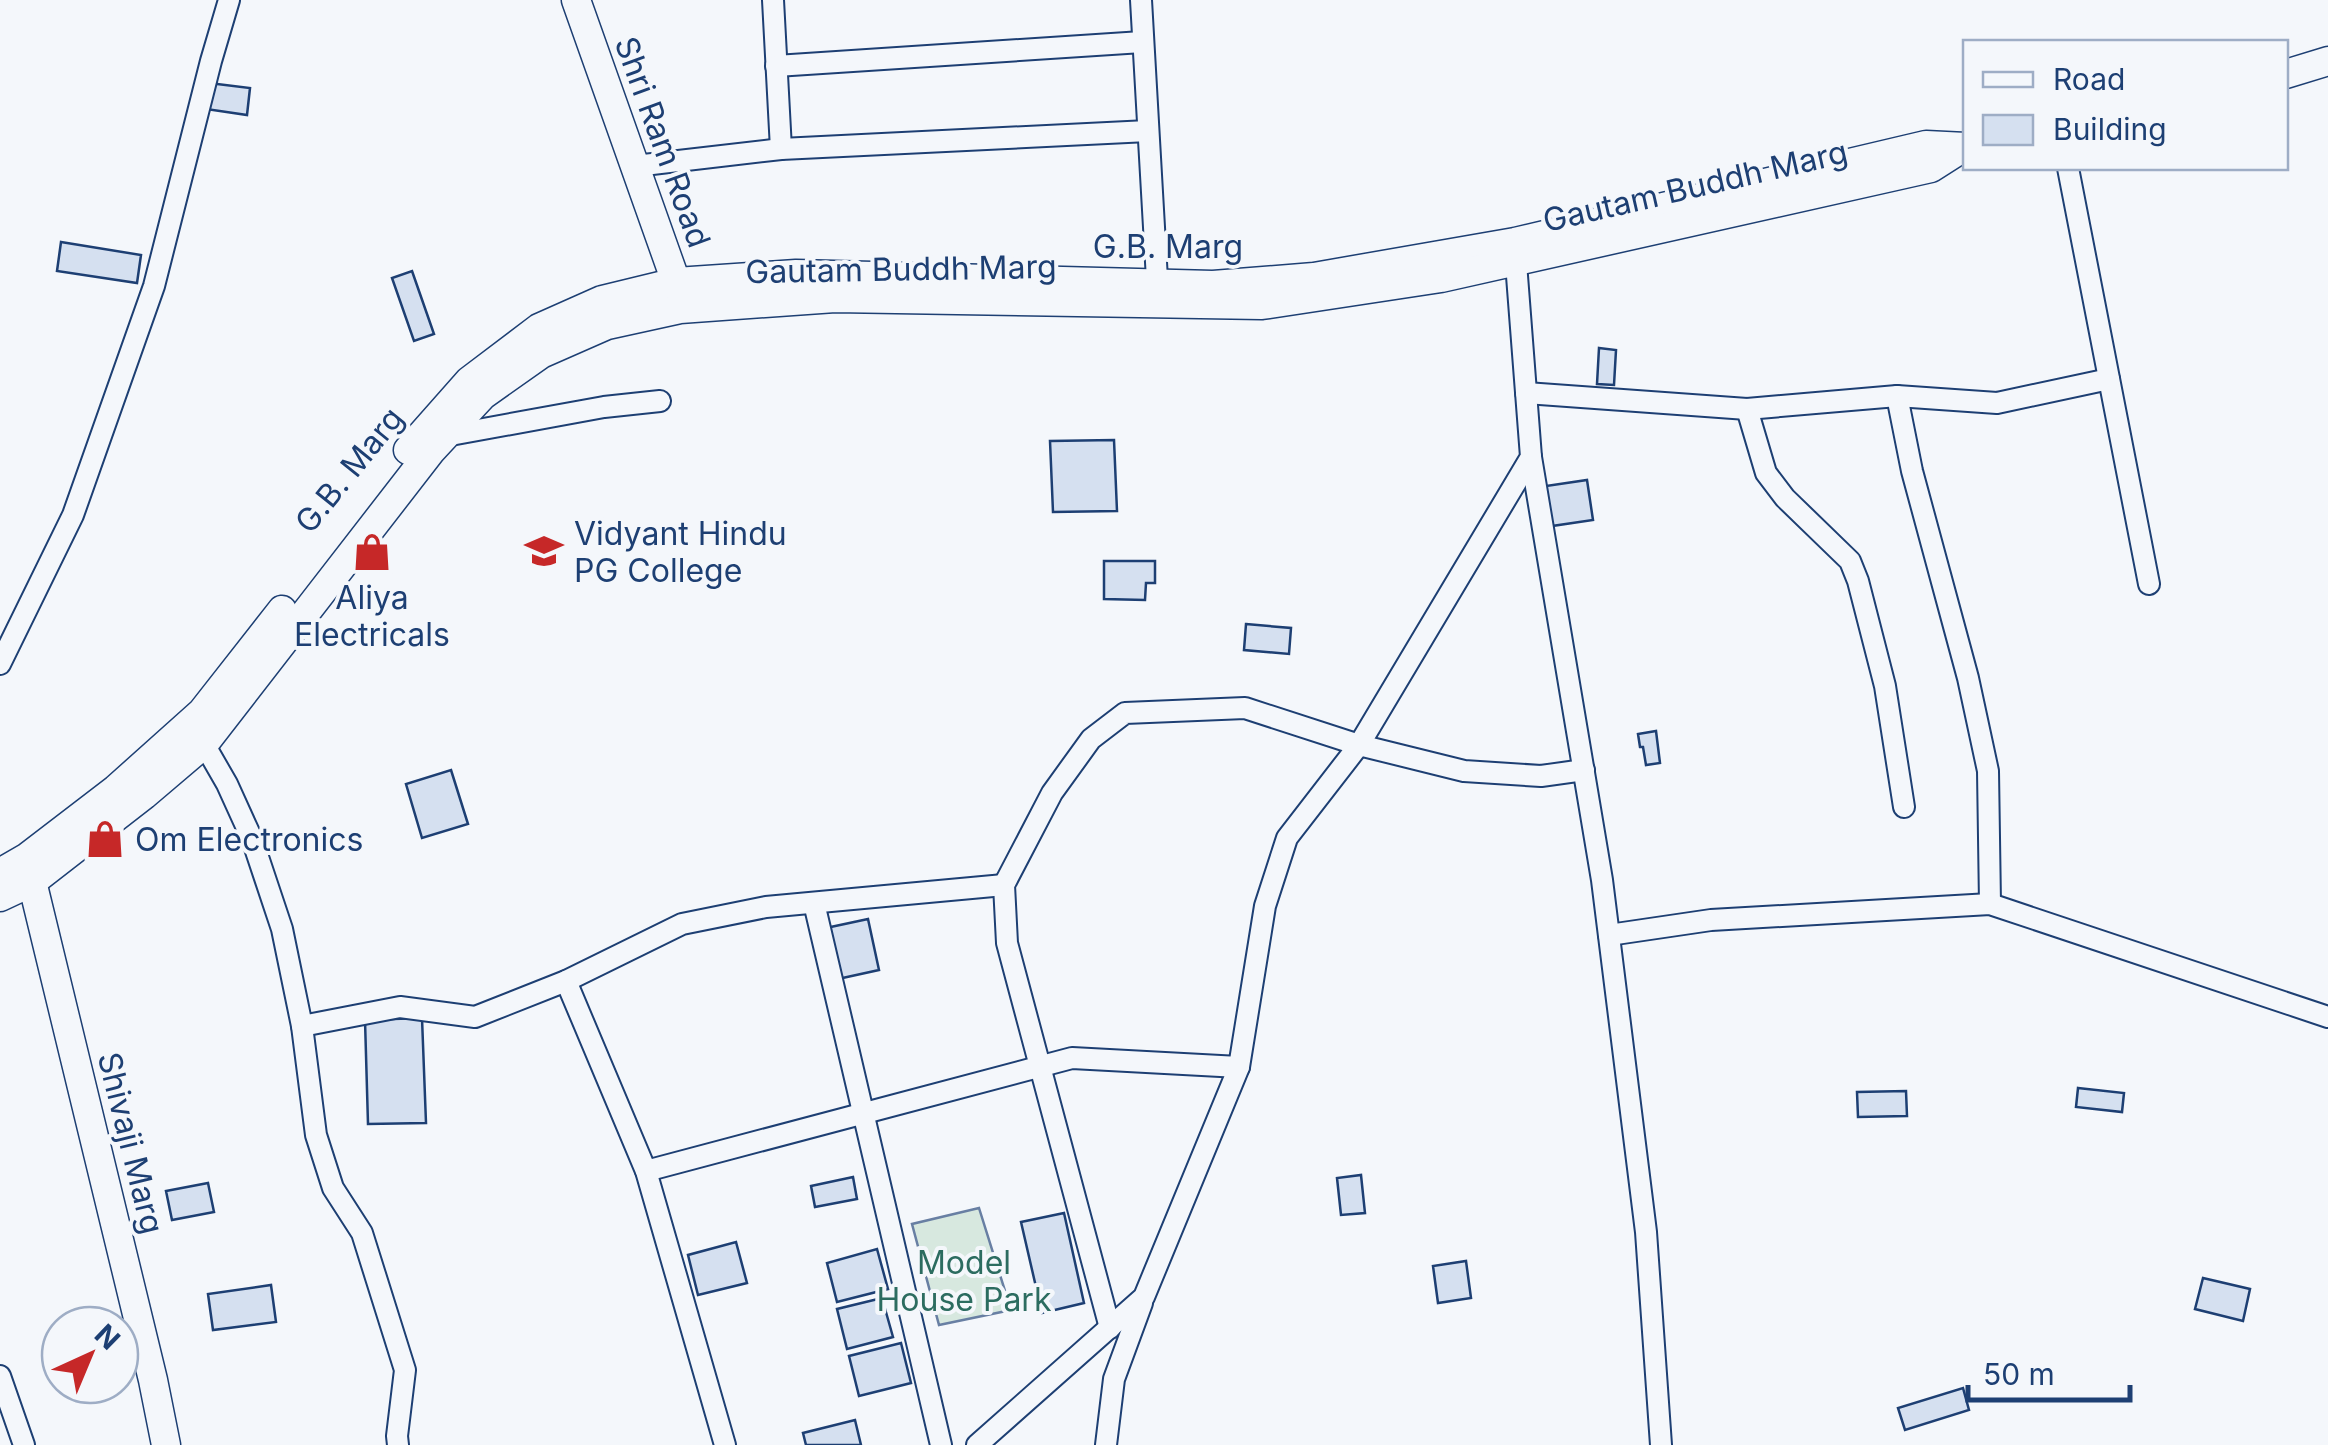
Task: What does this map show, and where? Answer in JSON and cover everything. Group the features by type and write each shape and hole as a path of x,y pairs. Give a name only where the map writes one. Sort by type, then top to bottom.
{"street":[{"path":"0,664 73,515 148,303 229,0"},
{"name":"Shri Ram Road","path":"576,0 678,296"},
{"path":"773,0 780,149"},
{"path":"1141,0 1158,293"},
{"path":"776,66 1142,42"},
{"path":"2288,74 2328,61"},
{"path":"635,166 780,149 1148,131"},
{"name":"G.B. Marg","path":"0,873 29,870 116,789 194,736 202,712 416,441 469,380 539,328 602,300 678,296 796,274 1158,293 1214,284 1314,277 1515,252 1926,145 1963,147"},
{"path":"2068,170 2149,584"},
{"path":"1515,252 1531,457 1609,935 1646,1232 1661,1445"},
{"path":"398,1445 404,1370 362,1233 333,1188 316,1135 302,1026 282,929 252,839 227,784 194,736 249,682 431,451 483,395 540,354 678,296"},
{"path":"1526,393 1747,409 1897,396 1997,403 2110,379"},
{"path":"1897,396 1912,471 1968,678 1988,771 1990,904"},
{"path":"445,436 660,401"},
{"path":"1747,409 1766,473 1785,498 1850,561 1858,581 1885,686 1904,807"},
{"path":"1106,1445 1114,1378 1239,1067 1265,906 1287,838 1359,746 1531,457"},
{"path":"1110,1328 1007,942 1004,885 1052,793 1091,740 1124,714 1246,708 1359,746 1464,771 1541,776 1584,770"},
{"path":"0,897 29,870"},
{"name":"Shivaji Marg","path":"29,870 166,1445"},
{"path":"302,1026 400,1007 475,1017 566,981 682,924 814,902 1004,885"},
{"path":"814,902 941,1445"},
{"path":"1609,935 1711,920 1990,904 2328,1017"},
{"path":"566,981 646,1172 725,1445"},
{"path":"646,1172 1072,1058 1239,1067"},
{"path":"976,1445 1144,1298"},
{"path":"0,1376 24,1445"}],"green space":[{"name":"Model House Park","path":"979,1208 1011,1310 939,1325 912,1224"}],"building":[{"path":"209,83 250,88 247,115 206,109"},
{"path":"61,242 141,255 137,283 57,271"},
{"path":"412,271 434,334 414,341 392,278"},
{"path":"1599,348 1616,350 1614,385 1597,384"},
{"path":"1114,440 1117,511 1053,512 1050,441"},
{"path":"1587,480 1593,520 1552,526 1546,486"},
{"path":"1104,561 1155,561 1155,583 1146,583 1145,600 1104,599"},
{"path":"1246,624 1291,628 1289,654 1244,650"},
{"path":"1656,731 1660,763 1646,765 1638,734"},
{"path":"451,770 468,824 422,838 406,784"},
{"path":"868,919 879,970 838,979 826,928"},
{"path":"422,1018 426,1123 368,1124 365,1020"},
{"path":"2078,1088 2124,1093 2122,1112 2076,1107"},
{"path":"1906,1091 1907,1116 1858,1117 1857,1092"},
{"path":"1361,1175 1365,1213 1341,1215 1337,1178"},
{"path":"853,1177 857,1199 815,1207 811,1186"},
{"path":"208,1183 214,1212 172,1220 166,1191"},
{"path":"1064,1213 1084,1303 1042,1313 1021,1222"},
{"path":"736,1242 747,1283 698,1295 688,1255"},
{"path":"877,1249 888,1289 837,1302 827,1263"},
{"path":"1466,1261 1471,1298 1438,1303 1433,1266"},
{"path":"2203,1278 2250,1289 2243,1321 2195,1309"},
{"path":"271,1285 276,1322 213,1330 208,1294"},
{"path":"882,1298 893,1337 847,1349 837,1309"},
{"path":"901,1343 911,1383 859,1396 849,1356"},
{"path":"1963,1388 1969,1410 1905,1430 1898,1408"},
{"path":"855,1420 861,1445 806,1445 803,1433"}],"place":[{"name":"Vidyant Hindu PG College","path":"544,551"},
{"name":"Aliya Electricals","path":"372,552"},
{"name":"Om Electronics","path":"105,839"}]}
